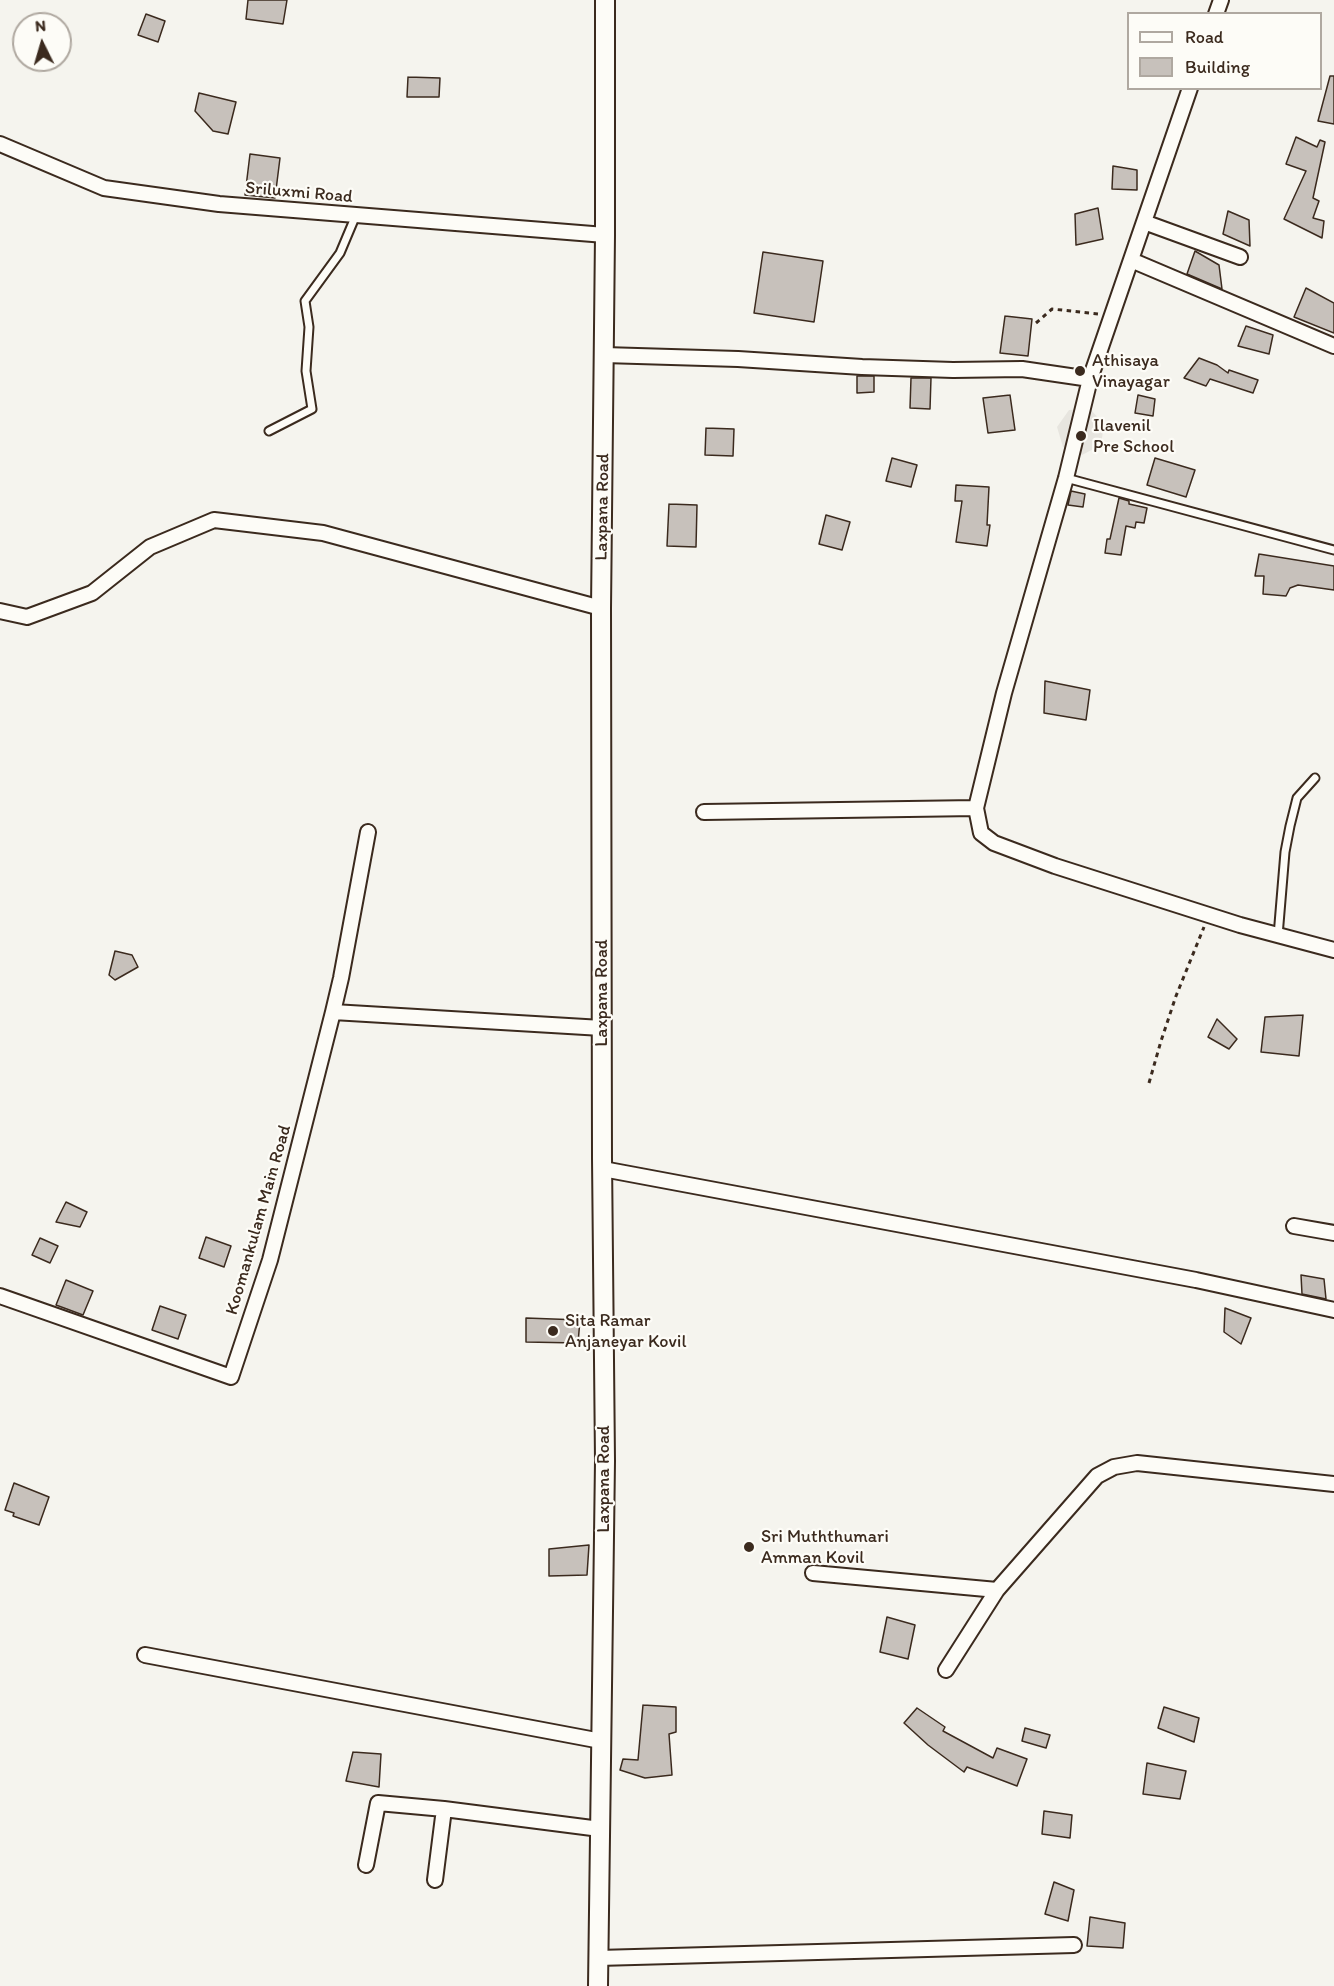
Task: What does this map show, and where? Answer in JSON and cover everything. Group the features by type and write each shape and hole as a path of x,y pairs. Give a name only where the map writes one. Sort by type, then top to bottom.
{"street":[{"name":"Laxpana Road","path":"598,1986 605,1461 601,608 605,0"},
{"path":"1189,90 1090,378 1066,478 1005,693 976,808 981,833 994,843 1055,866 1209,915 1334,950"},
{"name":"Sriluxmi Road","path":"0,144 104,188 219,204 605,235"},
{"path":"1144,222 1240,257"},
{"path":"1131,260 1334,346"},
{"path":"604,355 738,359 861,367 953,370 1022,369 1090,378"},
{"path":"0,610 27,617 92,592 150,547 214,520 323,533 601,608"},
{"path":"704,812 976,808"},
{"name":"Koomankulam Main Road","path":"0,1296 231,1377 270,1260 333,1012 368,832"},
{"path":"333,1012 602,1028"},
{"path":"603,1169 1185,1278 1334,1310"},
{"path":"1294,1226 1334,1233"},
{"path":"946,1670 997,1590 1097,1476 1114,1467 1137,1463 1334,1484"},
{"path":"813,1574 997,1590"},
{"path":"145,1655 601,1741"},
{"path":"366,1865 378,1803 600,1829"},
{"path":"435,1880 444,1809"},
{"path":"598,1958 1074,1945"}],"lane":[{"path":"269,431 312,409 306,371 309,327 305,301 339,253 356,215"},
{"path":"1066,478 1334,550"},
{"path":"1278,936 1285,852 1290,826 1297,798 1314,778"}],"path":[{"path":"1036,323 1053,309 1111,316"},
{"path":"1149,1083 1176,996 1209,915"}],"shaded area":[{"name":"Ilavenil Pre School","path":"1090,409 1104,424 1101,445 1082,455 1063,447 1057,427 1069,410"}],"building":[{"path":"248,0 287,0 283,24 246,19"},
{"path":"146,14 165,21 158,42 138,35"},
{"path":"1330,76 1334,76 1334,124 1318,121"},
{"path":"408,77 440,78 439,97 407,97"},
{"path":"199,93 236,102 228,134 213,131 195,111"},
{"path":"1296,137 1317,147 1320,140 1325,142 1313,198 1319,201 1313,218 1324,221 1322,238 1284,219 1306,171 1286,164"},
{"path":"250,154 280,158 275,198 245,195"},
{"path":"1113,166 1137,170 1137,190 1112,189"},
{"path":"1098,208 1103,239 1076,245 1075,214"},
{"path":"1228,211 1249,220 1250,246 1223,234"},
{"path":"1195,251 1219,265 1222,289 1187,274"},
{"path":"763,252 823,261 814,322 754,313"},
{"path":"1306,288 1334,303 1334,333 1294,317"},
{"path":"1005,316 1032,319 1028,356 1000,353"},
{"path":"1246,326 1273,335 1269,354 1238,346"},
{"path":"1199,358 1217,365 1228,373 1229,370 1258,380 1253,393 1210,379 1206,386 1184,378"},
{"path":"857,376 874,376 874,392 857,393"},
{"path":"911,378 931,378 930,409 910,408"},
{"path":"1010,395 1015,430 988,433 983,398"},
{"path":"1138,395 1155,399 1153,416 1135,413"},
{"path":"706,428 734,429 733,456 705,455"},
{"path":"892,458 917,465 911,487 886,481"},
{"path":"1155,458 1195,470 1186,497 1147,485"},
{"path":"956,485 989,487 987,525 990,525 987,546 956,542 962,501 955,501"},
{"path":"1071,491 1085,494 1083,507 1068,505"},
{"path":"1119,498 1129,501 1129,504 1147,508 1144,523 1136,522 1135,528 1126,526 1121,555 1105,553"},
{"path":"669,504 697,505 696,547 667,546"},
{"path":"826,515 850,522 842,550 819,544"},
{"path":"1259,554 1334,566 1334,590 1298,585 1290,588 1286,596 1263,594 1264,576 1255,576"},
{"path":"1045,681 1090,690 1086,720 1044,713"},
{"path":"115,951 132,955 138,967 115,980 109,975"},
{"path":"1303,1015 1299,1056 1261,1052 1265,1017"},
{"path":"1217,1019 1237,1039 1229,1049 1208,1037"},
{"path":"66,1202 87,1212 80,1227 56,1222"},
{"path":"206,1237 231,1246 224,1267 199,1258"},
{"path":"40,1238 58,1246 50,1263 32,1255"},
{"path":"1301,1275 1324,1279 1326,1299 1302,1294"},
{"path":"66,1280 93,1291 83,1315 56,1305"},
{"path":"160,1306 186,1315 178,1339 152,1330"},
{"path":"1225,1308 1251,1318 1241,1344 1224,1332"},
{"name":"Sita Ramar Anjaneyar Kovil","path":"526,1318 580,1320 578,1343 526,1342"},
{"path":"14,1483 49,1497 39,1525 13,1516 14,1513 5,1510"},
{"path":"589,1545 587,1575 549,1576 549,1549"},
{"path":"887,1617 915,1625 908,1659 880,1652"},
{"path":"643,1705 676,1707 676,1732 669,1734 672,1775 645,1778 620,1770 623,1759 638,1760"},
{"path":"1164,1707 1199,1718 1194,1742 1158,1728"},
{"path":"917,1708 945,1727 943,1731 993,1758 997,1748 1027,1759 1017,1786 967,1767 964,1772 928,1745 904,1723"},
{"path":"1025,1728 1050,1735 1046,1748 1022,1741"},
{"path":"353,1752 381,1754 379,1787 346,1781"},
{"path":"1147,1763 1186,1771 1180,1799 1143,1794"},
{"path":"1044,1811 1072,1815 1070,1838 1042,1834"},
{"path":"1054,1882 1074,1890 1068,1921 1045,1914"},
{"path":"1090,1917 1125,1923 1123,1948 1087,1946"}],"place":[{"name":"Athisaya Vinayagar","path":"1080,371"},
{"name":"Ilavenil Pre School","path":"1081,436"},
{"name":"Sita Ramar Anjaneyar Kovil","path":"553,1331"},
{"name":"Sri Muththumari Amman Kovil","path":"749,1547"}]}
